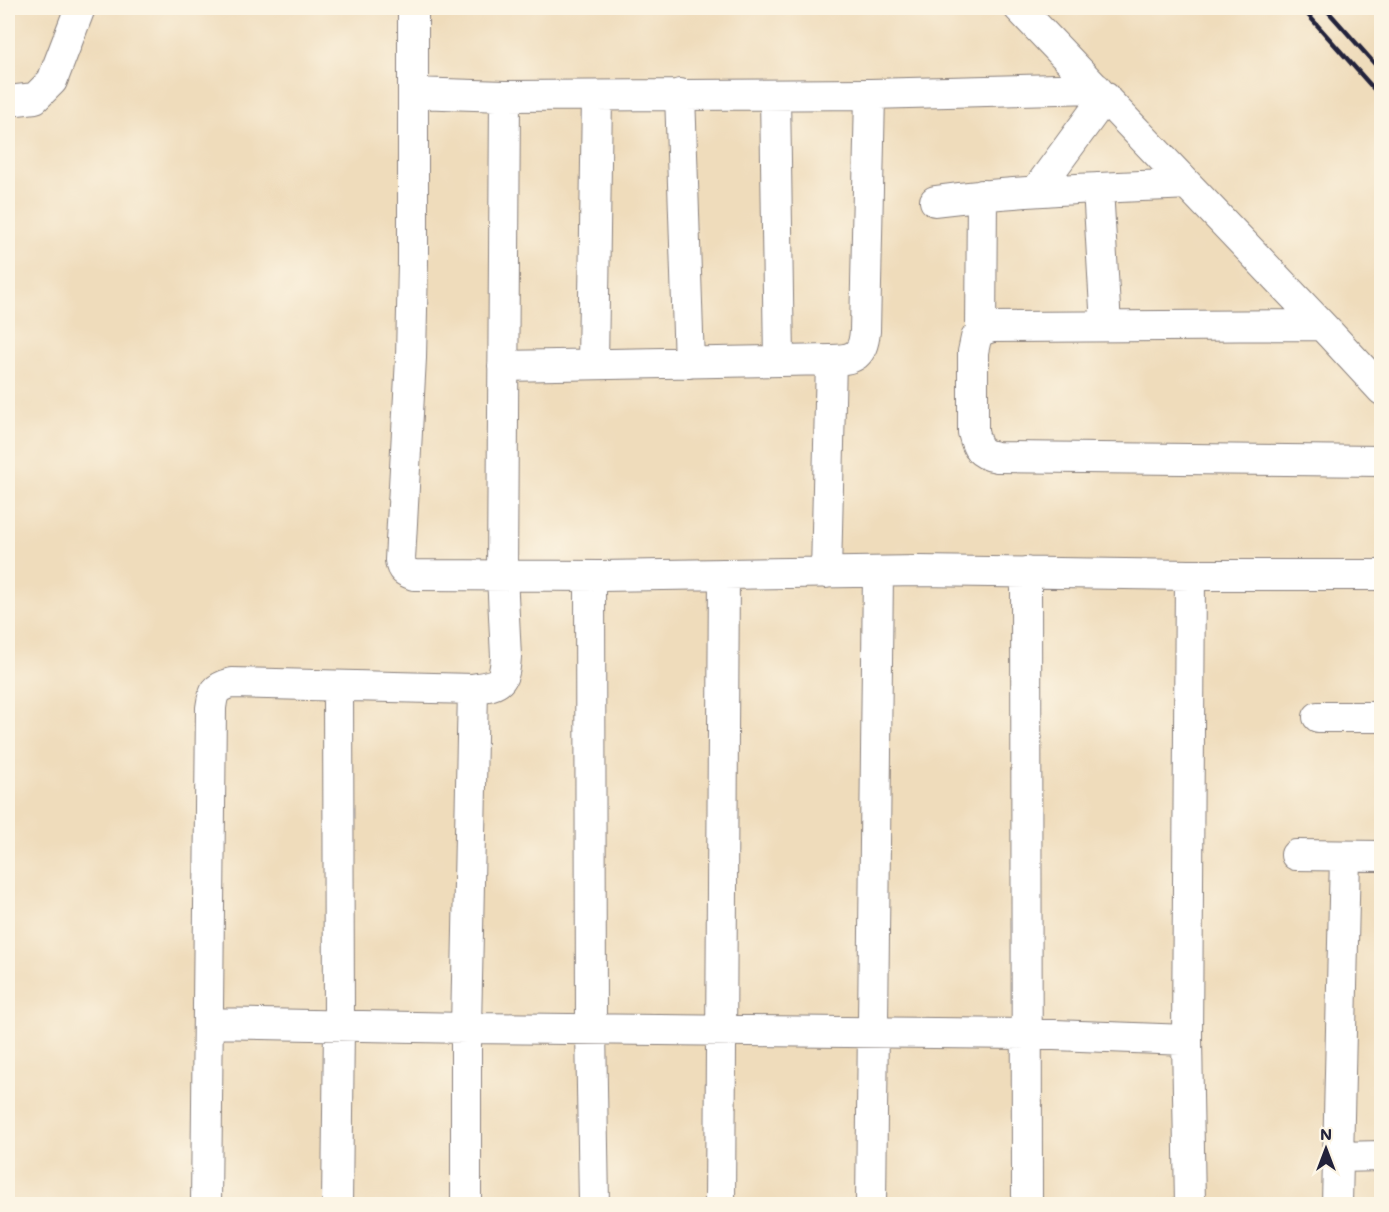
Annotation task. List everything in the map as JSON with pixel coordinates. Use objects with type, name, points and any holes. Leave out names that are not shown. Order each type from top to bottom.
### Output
[{"type":"street","points":[[8,101],[35,98],[52,81],[80,8]]},
{"type":"street","points":[[413,8],[411,358],[400,560],[400,566],[405,572],[414,575],[590,576],[878,572],[1382,575]]},
{"type":"street","points":[[1019,8],[1382,390]]},
{"type":"street","points":[[412,93],[505,96],[1101,93]]},
{"type":"street","points":[[1036,191],[1101,93]]},
{"type":"street","points":[[680,94],[689,363]]},
{"type":"street","points":[[503,366],[844,360],[860,352],[864,344],[870,94]]},
{"type":"street","points":[[775,95],[779,361]]},
{"type":"street","points":[[206,1204],[211,708],[217,688],[232,683],[473,689],[492,686],[503,678],[506,657],[502,575],[505,96]]},
{"type":"street","points":[[593,364],[597,96]]},
{"type":"street","points":[[935,201],[1036,191],[1187,184]]},
{"type":"street","points":[[1098,188],[1106,326]]},
{"type":"street","points":[[981,331],[982,195]]},
{"type":"street","points":[[1321,325],[992,327],[981,331],[976,338],[974,352],[973,432],[976,443],[980,451],[987,456],[997,457],[1382,461]]},
{"type":"street","points":[[826,573],[831,360]]},
{"type":"street","points":[[872,1204],[878,572]]},
{"type":"street","points":[[1026,572],[1027,1204]]},
{"type":"street","points":[[720,1204],[724,574]]},
{"type":"street","points":[[1190,575],[1187,1040],[1190,1204]]},
{"type":"street","points":[[590,576],[591,1029],[594,1204]]},
{"type":"street","points":[[337,1204],[338,687]]},
{"type":"street","points":[[466,1204],[466,1028],[473,689]]},
{"type":"street","points":[[1318,717],[1382,717]]},
{"type":"street","points":[[1296,855],[1382,856]]},
{"type":"street","points":[[1337,1204],[1345,856]]},
{"type":"street","points":[[208,1023],[1027,1034],[1187,1040]]},
{"type":"street","points":[[1338,1157],[1382,1156]]},
{"type":"railway","points":[[1302,8],[1382,98]]},
{"type":"railway","points":[[1325,8],[1382,72]]}]
